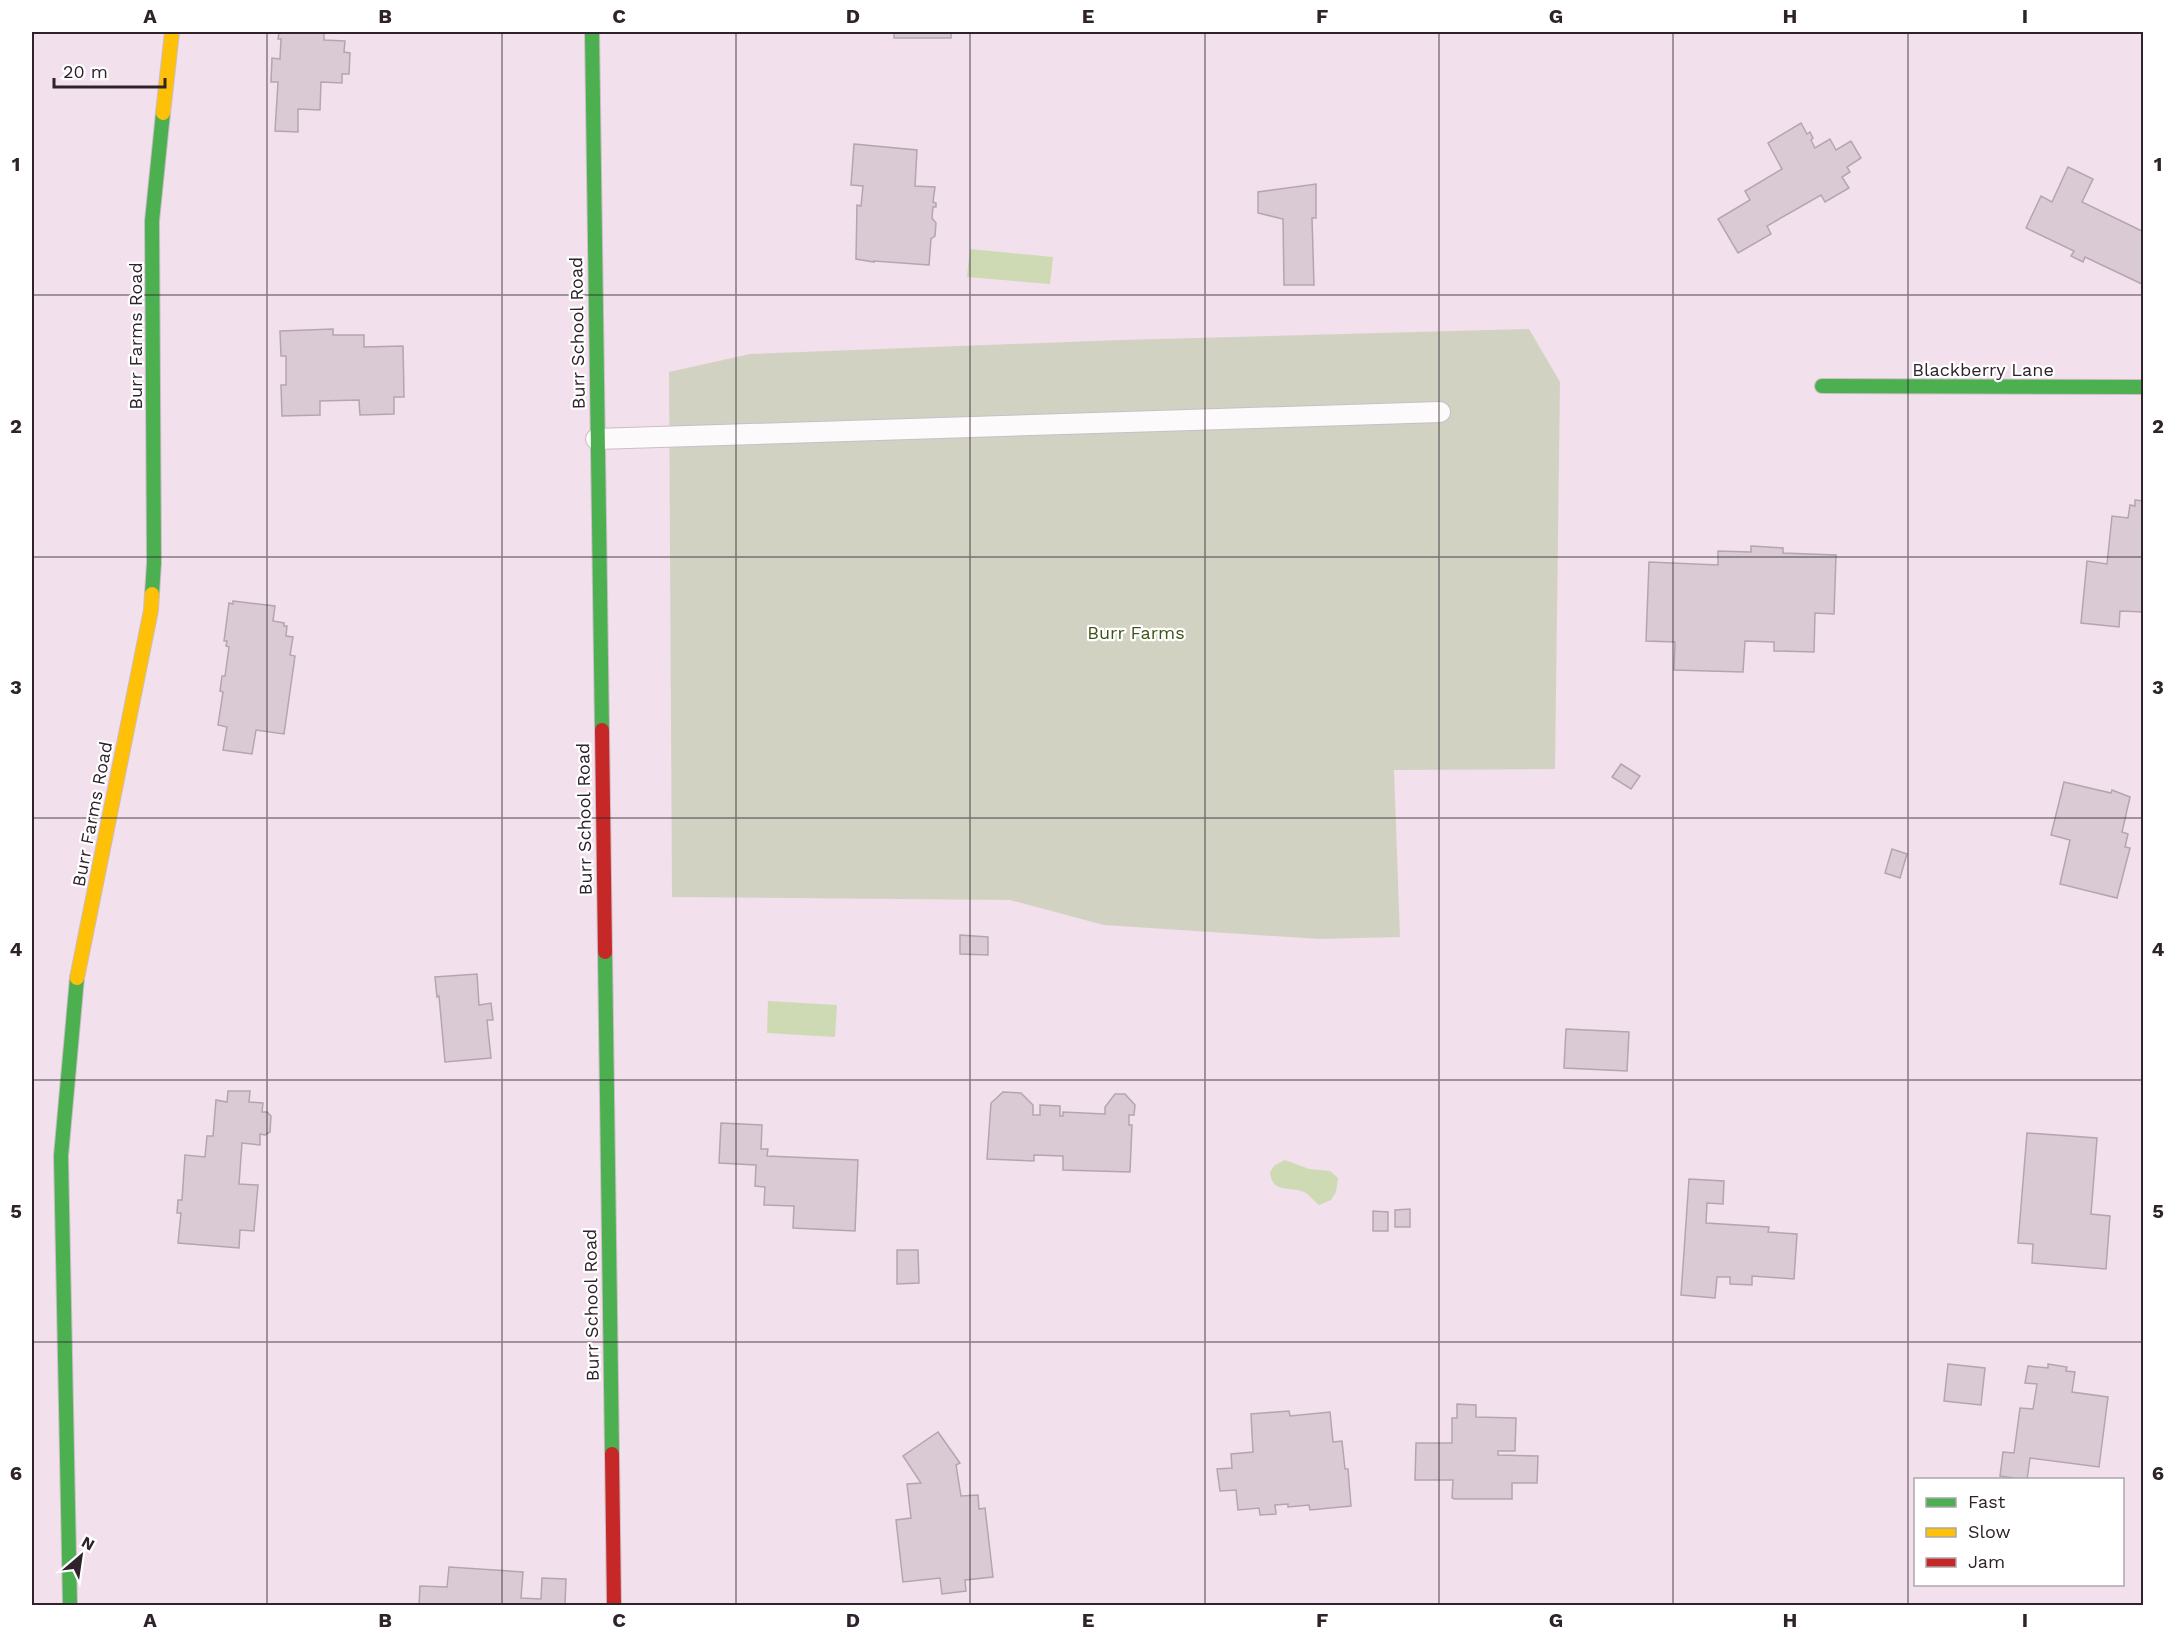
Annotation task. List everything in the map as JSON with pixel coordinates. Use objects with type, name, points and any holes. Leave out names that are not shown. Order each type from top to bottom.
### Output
[{"type":"street","name":"Burr Farms Road","points":[[70,1605],[61,1156],[78,970],[151,610],[154,563],[152,221],[172,32]]},
{"type":"street","name":"Burr School Road","points":[[592,32],[614,1605]]},
{"type":"street","name":"Blackberry Lane","points":[[1822,386],[2144,387]]},
{"type":"lane","points":[[596,439],[1440,412]]},
{"type":"green space","name":"Burr Farms","points":[[1529,329],[1560,382],[1555,769],[1394,770],[1400,937],[1320,939],[1104,925],[1010,900],[672,897],[669,372],[750,354],[1120,340]]},
{"type":"shaded area","points":[[970,249],[1053,257],[1050,284],[967,277]]},
{"type":"shaded area","points":[[768,1001],[837,1005],[835,1037],[767,1033]]},
{"type":"shaded area","points":[[1285,1160],[1309,1169],[1330,1171],[1338,1178],[1336,1192],[1331,1200],[1319,1205],[1304,1192],[1274,1184],[1270,1172],[1275,1165]]},
{"type":"building","points":[[279,32],[324,32],[324,40],[345,41],[344,52],[350,53],[349,74],[342,74],[342,83],[321,82],[320,110],[298,109],[298,132],[275,131],[278,82],[271,82],[272,58],[280,59]]},
{"type":"building","points":[[894,32],[951,32],[951,38],[894,38]]},
{"type":"building","points":[[1801,123],[1807,134],[1810,132],[1815,148],[1830,139],[1836,150],[1851,141],[1861,158],[1847,167],[1850,172],[1842,177],[1849,188],[1825,202],[1821,195],[1767,226],[1771,234],[1738,253],[1718,219],[1750,200],[1745,191],[1782,169],[1768,143]]},
{"type":"building","points":[[854,144],[917,150],[915,186],[935,187],[933,202],[936,203],[936,207],[933,207],[932,218],[936,223],[935,236],[931,239],[929,265],[856,259],[857,205],[861,206],[863,186],[851,185]]},
{"type":"building","points":[[2068,167],[2093,179],[2082,202],[2144,232],[2144,285],[2085,257],[2083,262],[2071,256],[2074,251],[2026,228],[2041,196],[2052,202]]},
{"type":"building","points":[[1316,184],[1316,218],[1312,218],[1314,285],[1284,285],[1283,219],[1258,213],[1258,192]]},
{"type":"building","points":[[333,329],[333,335],[364,335],[364,347],[403,346],[404,397],[394,397],[394,414],[360,415],[359,400],[320,401],[320,415],[282,416],[281,385],[286,385],[286,356],[281,356],[280,331]]},
{"type":"building","points":[[2135,500],[2144,501],[2144,612],[2120,611],[2119,627],[2081,623],[2087,561],[2107,564],[2112,516],[2128,518],[2130,505],[2135,506]]},
{"type":"building","points":[[1751,546],[1783,548],[1783,553],[1836,555],[1834,614],[1815,613],[1814,652],[1774,651],[1774,642],[1745,641],[1743,672],[1674,670],[1675,642],[1646,641],[1649,562],[1718,565],[1718,551],[1751,552]]},
{"type":"building","points":[[233,601],[275,606],[273,621],[284,623],[284,626],[287,626],[286,636],[293,637],[290,655],[295,656],[284,734],[256,730],[252,754],[223,750],[227,727],[218,725],[223,692],[220,691],[222,676],[225,676],[229,647],[226,646],[227,641],[224,641],[229,603],[233,604]]},
{"type":"building","points":[[1621,764],[1640,776],[1631,789],[1612,777]]},
{"type":"building","points":[[2064,782],[2111,793],[2112,790],[2130,797],[2122,832],[2128,834],[2125,847],[2130,848],[2117,898],[2060,884],[2070,840],[2051,835]]},
{"type":"building","points":[[1892,849],[1907,854],[1900,878],[1885,873]]},
{"type":"building","points":[[960,935],[988,937],[988,955],[960,954]]},
{"type":"building","points":[[477,974],[479,1005],[491,1003],[493,1020],[487,1020],[491,1058],[445,1062],[435,977]]},
{"type":"building","points":[[1566,1029],[1629,1032],[1627,1071],[1564,1068]]},
{"type":"building","points":[[228,1091],[250,1091],[249,1102],[263,1103],[262,1112],[267,1112],[271,1116],[270,1132],[265,1135],[260,1134],[260,1145],[242,1143],[239,1184],[258,1185],[254,1231],[240,1230],[239,1248],[178,1243],[181,1213],[177,1213],[178,1200],[182,1200],[185,1155],[205,1157],[207,1136],[213,1136],[216,1100],[227,1102]]},
{"type":"building","points":[[1003,1092],[1021,1093],[1033,1105],[1033,1115],[1040,1115],[1040,1105],[1060,1106],[1060,1116],[1063,1116],[1063,1112],[1105,1114],[1105,1107],[1115,1094],[1125,1094],[1135,1105],[1134,1115],[1129,1115],[1129,1125],[1132,1125],[1130,1172],[1063,1170],[1063,1156],[1034,1155],[1034,1161],[987,1159],[991,1103]]},
{"type":"building","points":[[721,1123],[762,1125],[761,1149],[768,1149],[767,1156],[858,1160],[855,1231],[793,1228],[794,1206],[764,1205],[765,1187],[755,1186],[756,1165],[719,1163]]},
{"type":"building","points":[[2027,1133],[2097,1138],[2091,1214],[2110,1216],[2106,1269],[2032,1263],[2033,1244],[2018,1243]]},
{"type":"building","points":[[1689,1179],[1724,1181],[1723,1204],[1707,1203],[1706,1223],[1769,1227],[1768,1232],[1797,1234],[1794,1279],[1752,1276],[1752,1285],[1730,1284],[1730,1277],[1717,1277],[1715,1298],[1681,1295]]},
{"type":"building","points":[[1410,1209],[1410,1227],[1395,1227],[1395,1210]]},
{"type":"building","points":[[1373,1211],[1388,1212],[1388,1231],[1373,1231]]},
{"type":"building","points":[[897,1250],[918,1250],[919,1283],[897,1284]]},
{"type":"building","points":[[1948,1364],[1985,1368],[1981,1405],[1944,1401]]},
{"type":"building","points":[[2048,1364],[2067,1367],[2066,1371],[2075,1372],[2072,1392],[2108,1397],[2099,1467],[2030,1458],[2027,1478],[2000,1476],[2003,1452],[2014,1453],[2020,1408],[2033,1409],[2037,1384],[2025,1383],[2028,1366],[2048,1368]]},
{"type":"building","points":[[1457,1404],[1476,1405],[1476,1417],[1516,1418],[1515,1451],[1498,1451],[1498,1455],[1538,1456],[1537,1483],[1512,1483],[1512,1499],[1455,1499],[1452,1498],[1453,1480],[1415,1480],[1416,1443],[1452,1443],[1452,1418],[1457,1418]]},
{"type":"building","points":[[1289,1411],[1290,1416],[1330,1412],[1333,1442],[1342,1441],[1345,1469],[1348,1469],[1351,1506],[1310,1510],[1309,1505],[1288,1507],[1288,1504],[1275,1505],[1276,1514],[1260,1515],[1259,1508],[1238,1510],[1236,1490],[1220,1491],[1217,1469],[1232,1468],[1231,1454],[1253,1452],[1251,1414]]},
{"type":"building","points":[[938,1432],[960,1463],[956,1465],[961,1496],[978,1495],[979,1509],[985,1508],[993,1577],[965,1580],[966,1591],[942,1594],[940,1578],[903,1582],[896,1520],[911,1518],[907,1484],[921,1483],[903,1456]]},
{"type":"building","points":[[449,1567],[523,1572],[521,1598],[541,1599],[542,1578],[566,1579],[565,1606],[419,1606],[420,1586],[447,1587]]},
{"type":"traffic: fast","points":[[592,32],[602,730]]},
{"type":"traffic: fast","points":[[152,594],[154,563],[152,221],[163,113]]},
{"type":"traffic: fast","points":[[1822,386],[2144,387]]},
{"type":"traffic: fast","points":[[605,952],[612,1454]]},
{"type":"traffic: fast","points":[[70,1606],[61,1156],[77,978]]},
{"type":"traffic: slow","points":[[163,113],[172,32]]},
{"type":"traffic: slow","points":[[77,978],[151,610],[152,594]]},
{"type":"traffic: jam","points":[[602,730],[605,952]]},
{"type":"traffic: jam","points":[[612,1454],[614,1606]]}]
